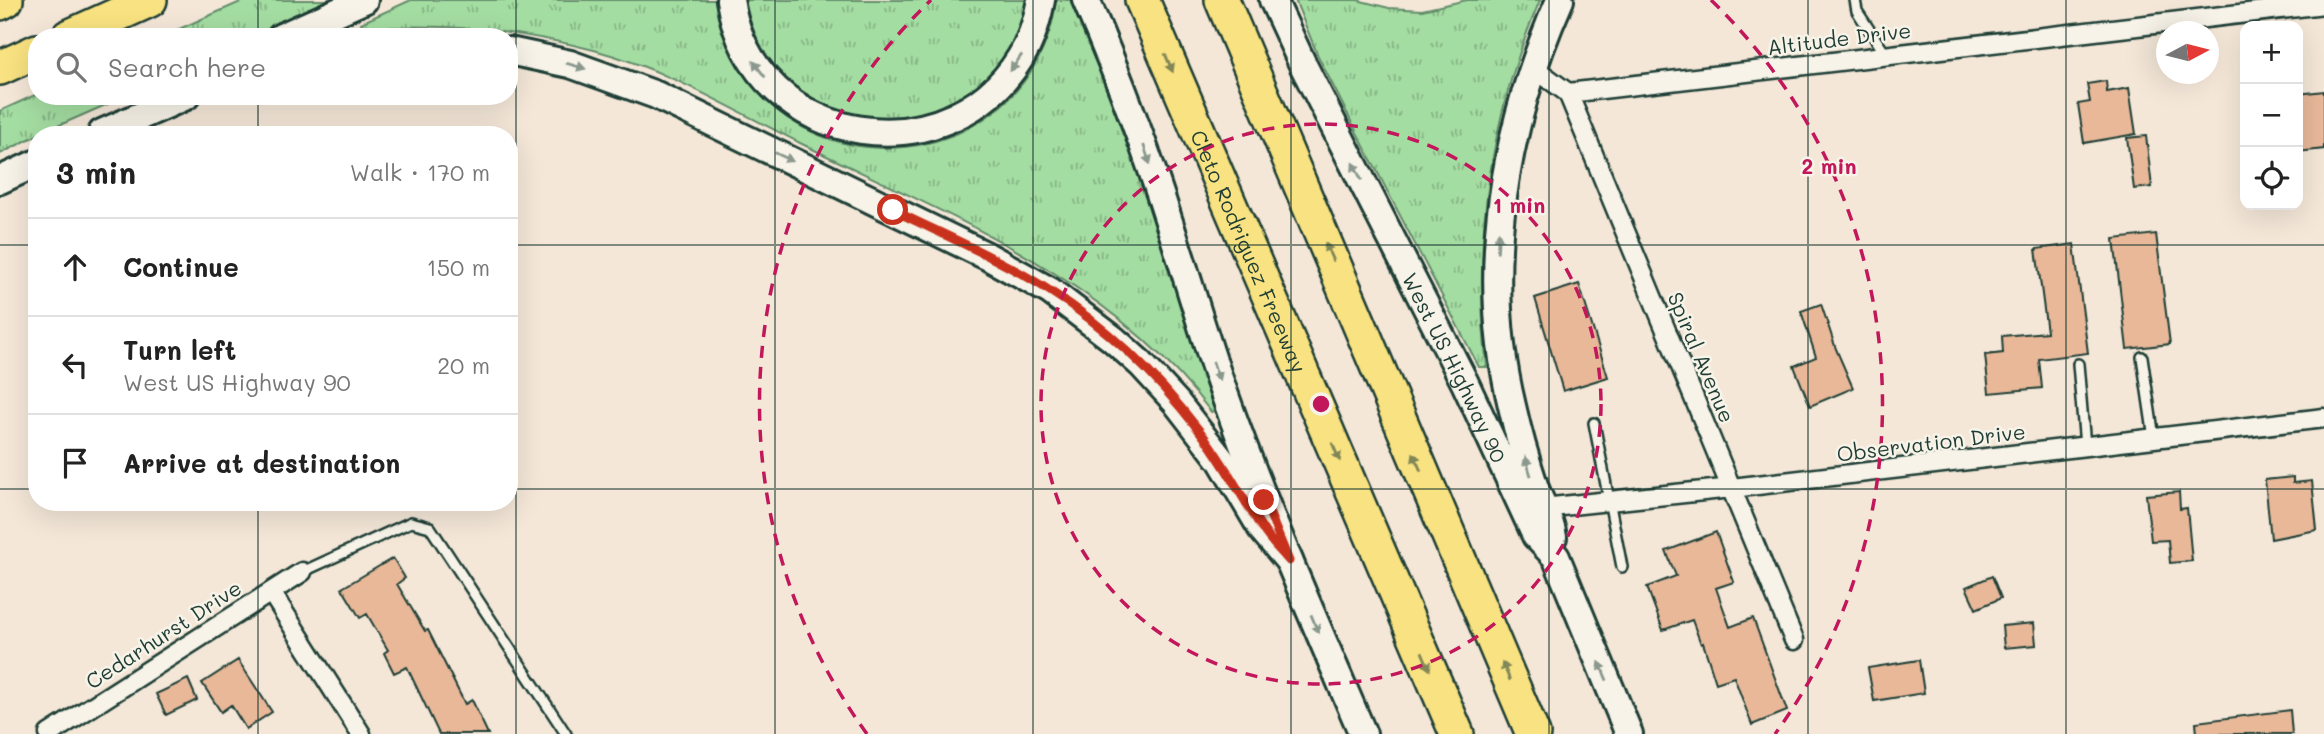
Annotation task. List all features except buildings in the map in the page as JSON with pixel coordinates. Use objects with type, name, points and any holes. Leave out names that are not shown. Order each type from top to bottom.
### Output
[{"type":"highway","points":[[0,3],[6,0]]},
{"type":"highway","points":[[88,28],[150,0]]},
{"type":"highway","name":"Cleto Rodriguez Freeway","points":[[1142,0],[1457,734]]},
{"type":"highway","points":[[1222,0],[1533,734]]},
{"type":"highway","points":[[0,68],[28,55]]},
{"type":"main road","points":[[301,28],[364,0]]},
{"type":"main road","points":[[730,0],[748,55],[778,91],[801,109],[822,119],[856,130],[880,132],[905,131],[937,124],[960,114],[980,100],[1007,75],[1020,57],[1035,26],[1041,0]]},
{"type":"main road","points":[[1086,0],[1133,116],[1171,226],[1221,387],[1289,561],[1363,734]]},
{"type":"main road","name":"West US Highway 90","points":[[1273,0],[1315,89],[1465,383],[1535,536],[1556,557],[1629,734]]},
{"type":"main road","points":[[1556,557],[1552,530],[1529,468],[1512,407],[1503,365],[1496,304],[1498,240],[1513,141],[1534,68],[1560,0]]},
{"type":"main road","points":[[518,53],[570,64],[656,95],[987,256],[1050,291],[1113,339],[1147,370],[1176,402],[1221,460],[1262,529],[1289,561]]},
{"type":"main road","points":[[113,126],[148,105]]},
{"type":"main road","points":[[118,126],[166,105]]},
{"type":"main road","points":[[0,180],[28,167]]},
{"type":"street","name":"Altitude Drive","points":[[1568,93],[2324,4]]},
{"type":"street","points":[[1534,68],[1568,93]]},
{"type":"street","name":"Spiral Avenue","points":[[1568,93],[1794,640]]},
{"type":"street","name":"Observation Drive","points":[[1543,508],[2324,418]]},
{"type":"street","name":"Cedarhurst Drive","points":[[49,734],[302,572]]},
{"type":"street","points":[[271,592],[361,734]]},
{"type":"lane","points":[[1855,0],[1857,12],[1886,55]]},
{"type":"lane","points":[[2143,357],[2154,438]]},
{"type":"lane","points":[[2078,364],[2085,446]]},
{"type":"lane","points":[[1594,423],[1622,567]]},
{"type":"lane","points":[[302,572],[411,522],[430,527],[566,734]]},
{"type":"green space","points":[[245,0],[344,0],[283,28],[181,28]]},
{"type":"green space","points":[[411,0],[717,0],[723,29],[734,56],[744,74],[771,105],[803,127],[838,142],[876,148],[914,146],[952,136],[986,117],[1016,91],[1031,71],[1048,37],[1056,0],[1071,0],[1137,167],[1216,411],[1211,412],[1170,365],[1124,323],[1075,287],[1022,254],[968,224],[673,79],[594,50],[518,34],[518,28],[364,28],[361,23]]},
{"type":"green space","points":[[744,0],[1029,0],[1012,49],[986,82],[938,112],[882,122],[830,110],[787,82],[761,48],[749,21]]},
{"type":"green space","points":[[1295,0],[1357,0],[1389,8],[1422,10],[1467,0],[1540,0],[1509,89],[1489,180],[1482,273],[1487,367],[1479,367],[1318,56]]},
{"type":"green space","points":[[28,98],[28,105],[105,105],[58,126],[28,126],[28,140],[0,154],[0,111]]},
{"type":"route","points":[[893,210],[987,256],[1050,291],[1113,339],[1141,364],[1199,429],[1262,529],[1289,561],[1264,500]]}]
